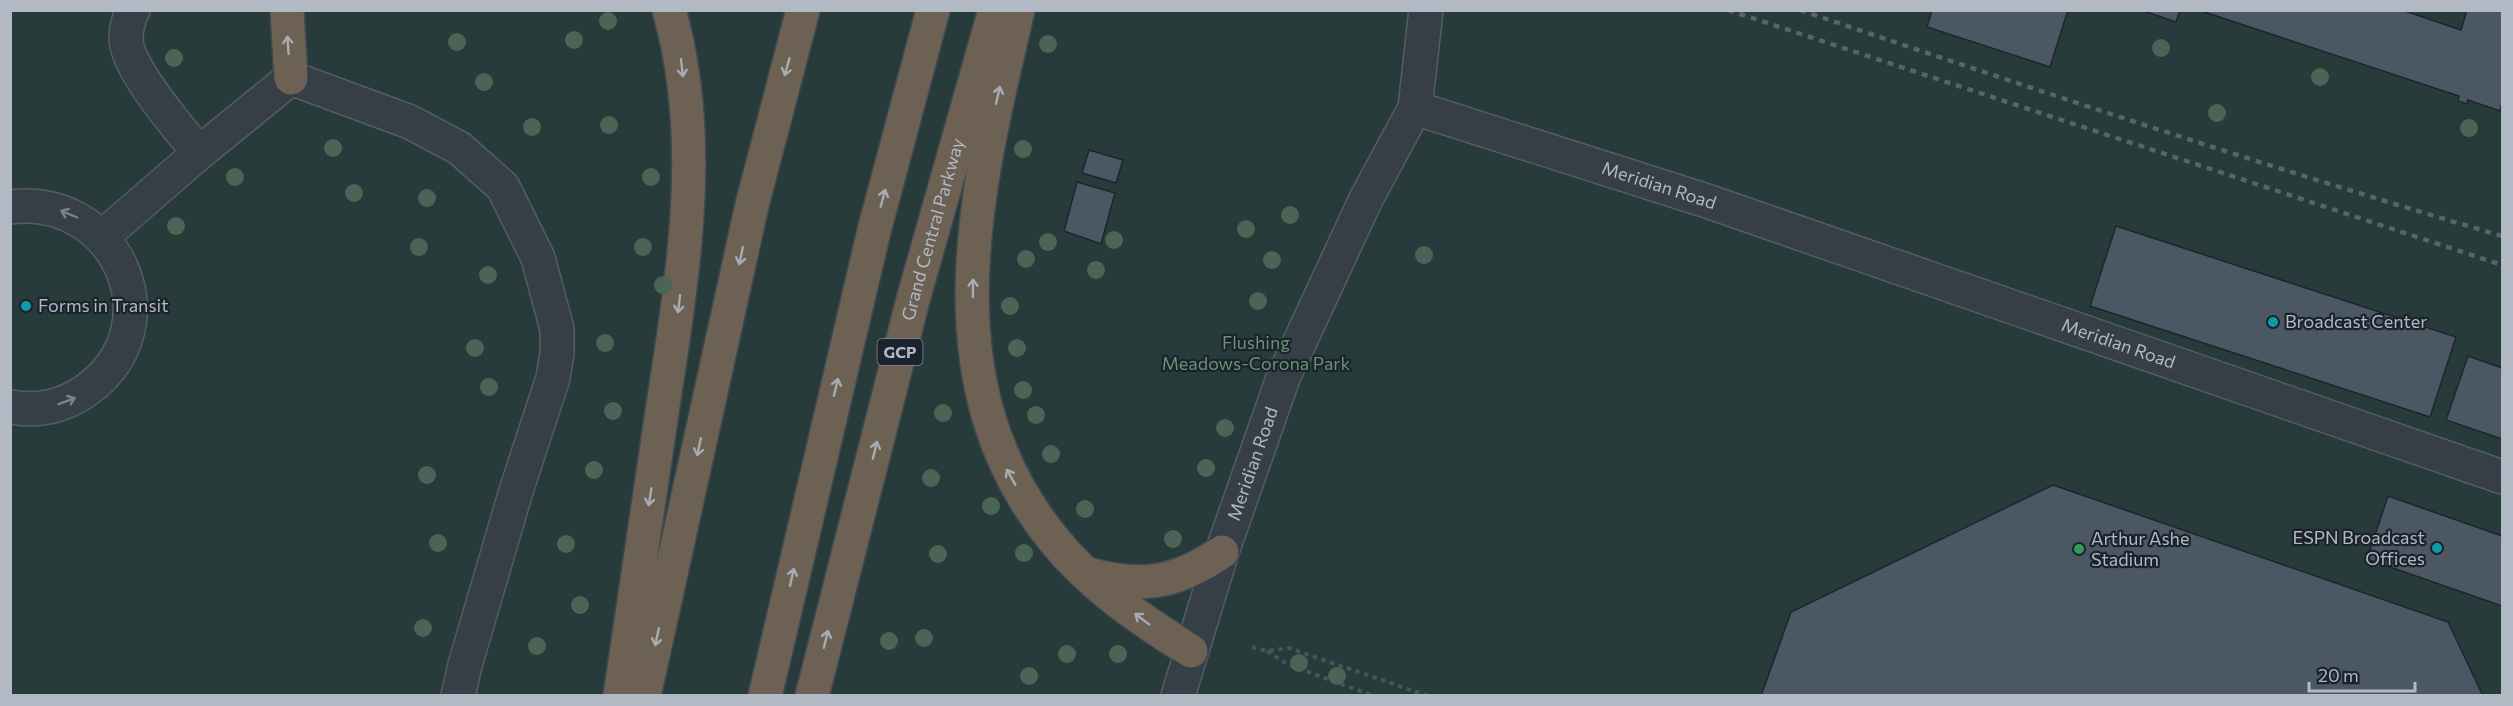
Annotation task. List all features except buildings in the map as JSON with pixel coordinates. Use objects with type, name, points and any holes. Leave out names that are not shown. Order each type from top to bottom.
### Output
[{"type":"highway","points":[[287,10],[291,78]]},
{"type":"highway","points":[[620,696],[678,307],[687,231],[686,103],[681,61],[669,10]]},
{"type":"highway","points":[[644,696],[752,205],[803,10]]},
{"type":"highway","points":[[765,696],[874,231],[933,10]]},
{"type":"highway","name":"Grand Central Parkway","points":[[812,696],[914,296],[995,10]]},
{"type":"highway","points":[[1018,10],[980,185],[973,268],[972,310],[975,352],[981,392],[990,428],[1006,467],[1026,504],[1055,542],[1085,573],[1150,626],[1191,651]]},
{"type":"highway","points":[[1085,573],[1110,580],[1135,583],[1159,582],[1183,575],[1222,552]]},
{"type":"street","points":[[133,10],[126,39],[132,61],[168,114],[199,153]]},
{"type":"street","points":[[1415,108],[1426,10]]},
{"type":"street","points":[[102,237],[199,153],[291,78],[410,122],[459,148],[503,187],[538,258],[557,329],[557,352],[553,378],[516,491],[458,696]]},
{"type":"street","name":"Meridian Road","points":[[1178,696],[1222,552],[1283,378],[1366,199],[1415,108],[1707,201],[2502,477]]},
{"type":"street","points":[[10,207],[27,205],[54,208],[80,219],[102,237],[118,258],[127,283],[130,310],[126,336],[115,361],[98,382],[76,398],[52,407],[25,410],[10,407]]},
{"type":"path","points":[[1252,646],[1267,651],[1289,665],[1374,696]]},
{"type":"path","points":[[1267,651],[1289,648],[1428,696]]},
{"type":"green space","name":"Flushing Meadows-Corona Park","points":[[10,11],[2502,11],[2502,695],[11,695]]},
{"type":"railway","points":[[1728,10],[2502,265]]},
{"type":"railway","points":[[1800,10],[2238,155],[2502,236]]},
{"type":"place","name":"Forms in Transit","points":[[26,306]]},
{"type":"place","name":"Broadcast Center","points":[[2273,322]]},
{"type":"place","name":"ESPN Broadcast Offices","points":[[2437,548]]},
{"type":"place","name":"Arthur Ashe Stadium","points":[[2079,549]]}]
